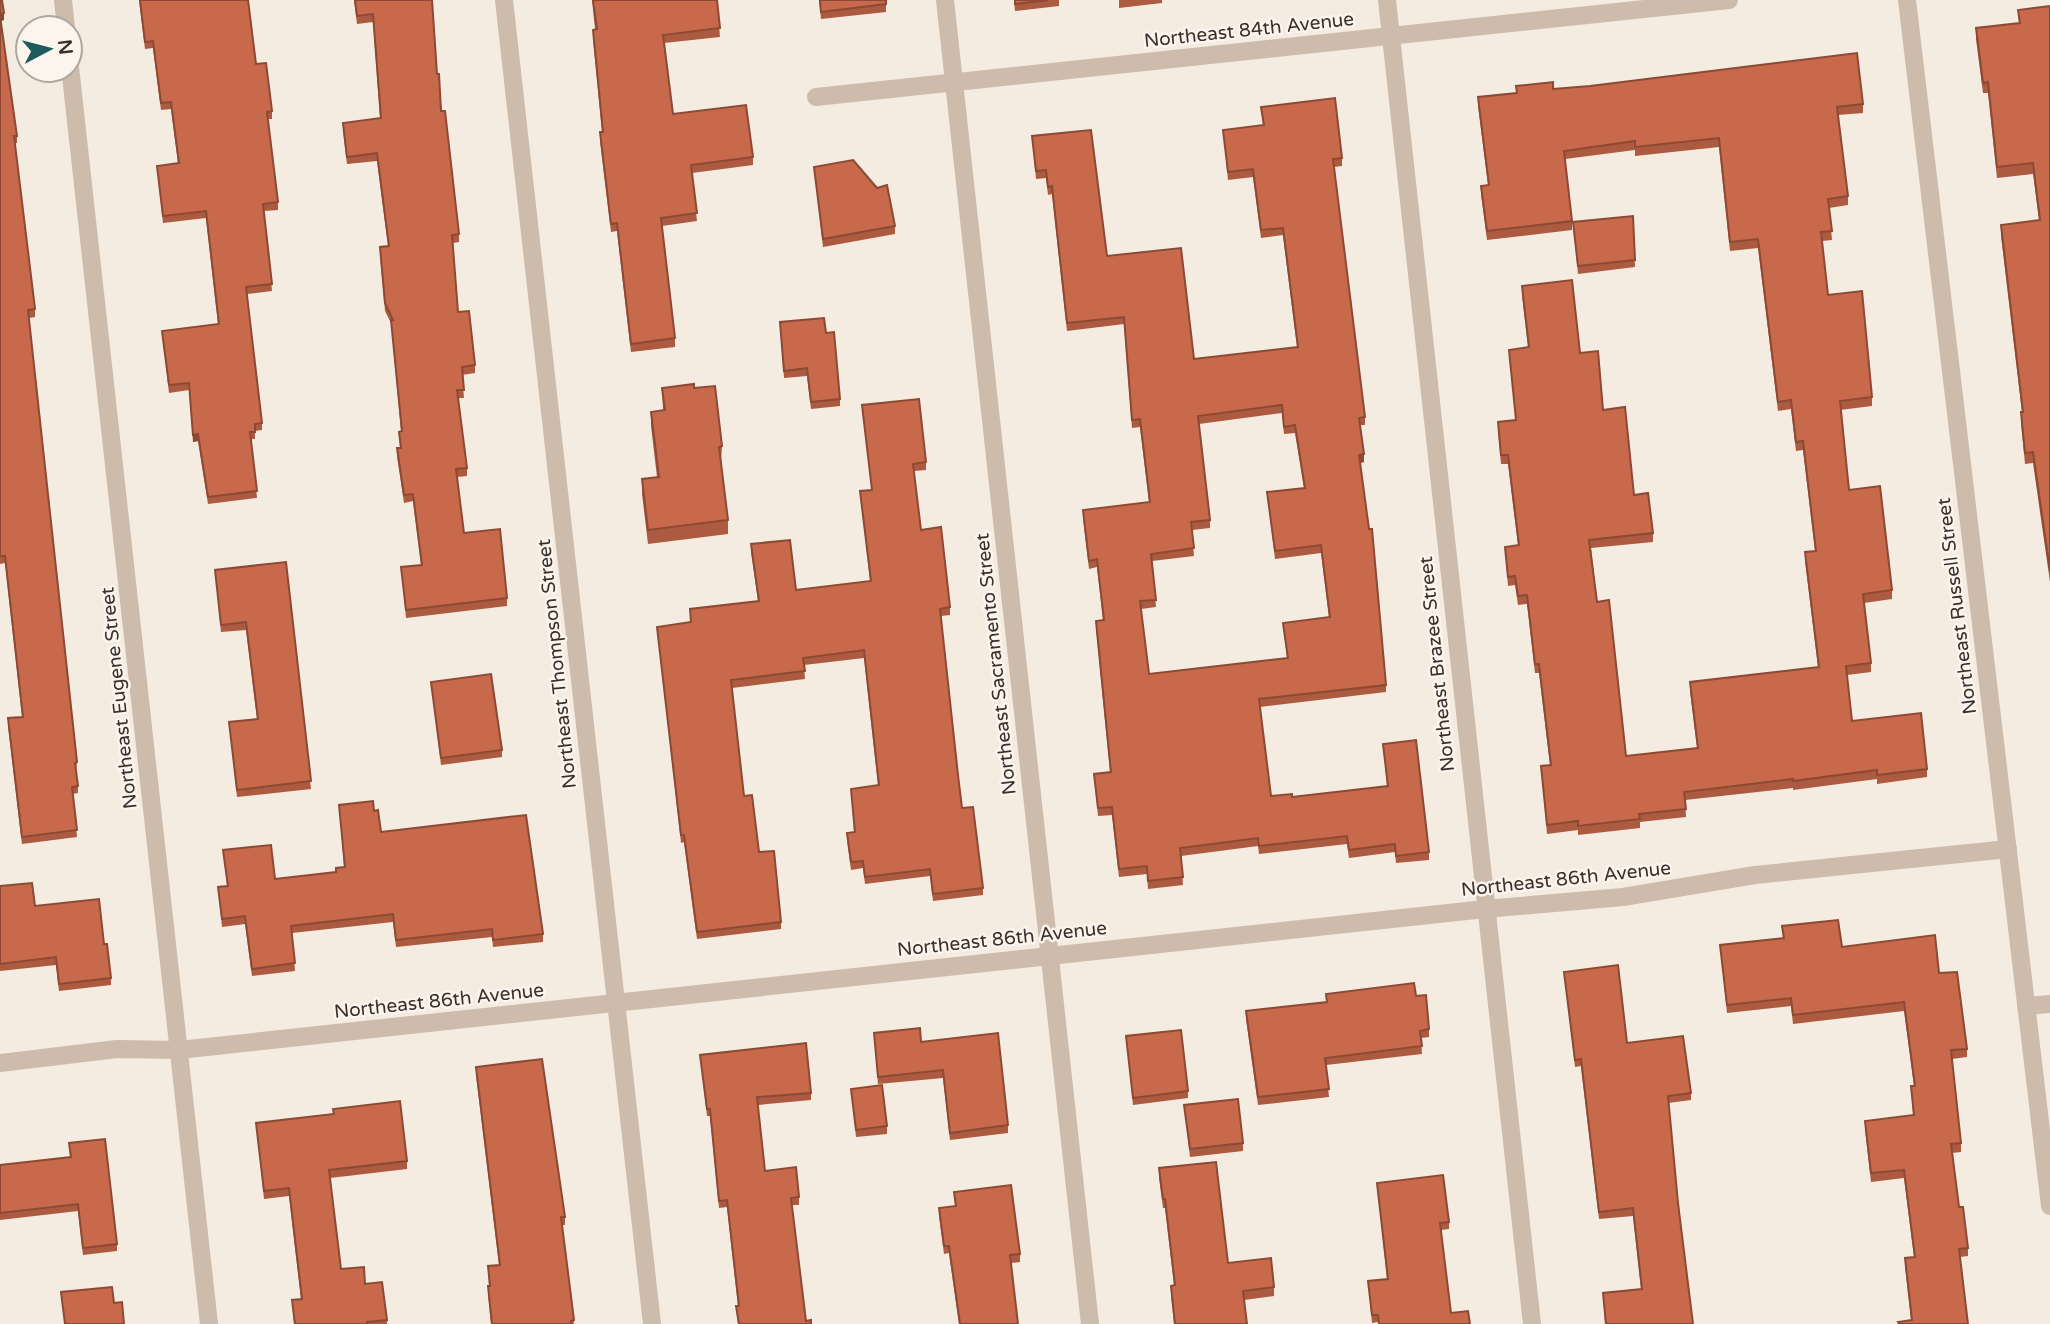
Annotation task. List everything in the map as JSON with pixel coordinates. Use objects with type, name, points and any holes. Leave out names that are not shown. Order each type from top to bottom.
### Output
[{"type":"street","name":"Northeast Thompson Street","points":[[504,0],[652,1324]]},
{"type":"street","name":"Northeast Sacramento Street","points":[[945,0],[1090,1324]]},
{"type":"street","name":"Northeast Brazee Street","points":[[1387,0],[1532,1324]]},
{"type":"street","name":"Northeast 84th Avenue","points":[[816,97],[1729,0]]},
{"type":"street","name":"Northeast Russell Street","points":[[1907,0],[2050,1206]]},
{"type":"street","name":"Northeast Eugene Street","points":[[72,84],[209,1324]]},
{"type":"street","name":"Northeast 86th Avenue","points":[[0,1063],[117,1049],[179,1050],[1049,955],[1623,897],[1755,876],[2008,849]]},
{"type":"street","points":[[2026,1006],[2050,1004]]},
{"type":"building","points":[[0,0],[4,13],[0,14]]},
{"type":"building","points":[[140,0],[248,0],[256,64],[266,63],[272,111],[267,112],[278,202],[263,204],[272,284],[246,287],[262,423],[255,424],[255,432],[250,432],[257,491],[208,497],[198,434],[193,435],[189,383],[169,385],[162,331],[219,324],[206,211],[163,216],[157,166],[179,163],[171,102],[161,103],[153,41],[145,42]]},
{"type":"building","points":[[355,0],[432,0],[441,111],[445,111],[459,234],[452,235],[458,312],[469,311],[475,365],[462,367],[464,390],[457,390],[467,468],[456,469],[464,533],[500,529],[507,598],[406,610],[401,567],[422,565],[413,494],[404,495],[397,448],[401,448],[399,432],[402,431],[393,320],[385,303],[380,247],[389,246],[377,153],[347,157],[343,123],[381,118],[373,14],[357,16]]},
{"type":"building","points":[[593,0],[717,0],[720,28],[663,35],[673,114],[746,105],[753,157],[691,165],[697,213],[661,218],[675,338],[631,344],[617,223],[611,224],[600,132],[603,132],[593,30],[597,29]]},
{"type":"building","points":[[820,0],[886,0],[886,4],[821,12]]},
{"type":"building","points":[[1015,0],[1048,0],[1015,4]]},
{"type":"building","points":[[2050,6],[2050,571],[2033,452],[2025,453],[2023,412],[2001,225],[2040,220],[2033,163],[1997,167],[1988,82],[1983,83],[1976,28],[2020,23],[2018,10]]},
{"type":"building","points":[[0,16],[17,136],[14,136],[35,309],[28,310],[78,786],[72,787],[77,830],[22,837],[8,718],[23,717],[5,556],[0,556]]},
{"type":"building","points":[[1857,53],[1863,104],[1837,107],[1848,196],[1828,199],[1832,231],[1821,232],[1828,295],[1862,291],[1872,397],[1840,401],[1849,490],[1880,486],[1892,590],[1863,594],[1871,663],[1846,666],[1852,721],[1921,713],[1927,769],[1877,775],[1877,770],[1684,792],[1686,809],[1639,814],[1640,819],[1578,826],[1578,821],[1547,825],[1541,766],[1551,765],[1539,664],[1535,664],[1527,595],[1518,596],[1515,576],[1508,577],[1505,547],[1519,545],[1508,455],[1501,455],[1498,422],[1516,420],[1509,350],[1529,347],[1522,286],[1572,280],[1580,353],[1598,351],[1603,410],[1625,407],[1634,495],[1648,493],[1653,533],[1589,540],[1597,602],[1609,600],[1626,756],[1698,748],[1690,682],[1819,667],[1805,552],[1816,551],[1803,441],[1796,442],[1791,400],[1778,402],[1758,239],[1730,242],[1719,138],[1635,147],[1635,141],[1564,151],[1572,221],[1487,231],[1481,186],[1489,185],[1478,97],[1517,93],[1516,86],[1553,82],[1553,89],[1590,86]]},
{"type":"building","points":[[1335,98],[1342,158],[1333,159],[1365,417],[1359,418],[1364,454],[1359,455],[1369,529],[1372,529],[1386,685],[1259,699],[1271,796],[1292,794],[1292,797],[1388,786],[1383,744],[1416,740],[1429,852],[1396,856],[1395,844],[1349,850],[1347,836],[1259,846],[1258,838],[1180,848],[1183,877],[1148,881],[1147,866],[1119,869],[1112,807],[1098,808],[1094,774],[1111,772],[1096,621],[1104,620],[1097,559],[1089,561],[1083,510],[1150,502],[1140,419],[1132,420],[1124,317],[1067,323],[1052,186],[1048,187],[1046,170],[1036,171],[1032,136],[1091,130],[1107,256],[1181,248],[1194,359],[1298,347],[1283,228],[1261,230],[1253,169],[1228,172],[1223,130],[1264,125],[1261,107]],"holes":[[[1282,405],[1284,427],[1295,425],[1305,488],[1267,492],[1275,551],[1321,545],[1330,617],[1283,623],[1288,658],[1149,674],[1140,601],[1156,600],[1151,554],[1194,548],[1191,522],[1210,520],[1198,416]]]},
{"type":"building","points":[[853,160],[877,188],[887,185],[895,226],[823,239],[814,167]]},
{"type":"building","points":[[1633,216],[1635,260],[1578,266],[1573,222]]},
{"type":"building","points":[[824,318],[826,333],[834,332],[840,399],[811,402],[807,368],[784,371],[780,322]]},
{"type":"building","points":[[694,384],[694,388],[715,386],[728,520],[648,530],[642,479],[659,477],[651,412],[665,410],[662,388]]},
{"type":"building","points":[[919,399],[926,462],[913,464],[921,530],[941,527],[950,607],[940,609],[958,775],[962,808],[973,807],[983,888],[933,894],[930,869],[865,877],[863,861],[851,862],[847,833],[855,832],[851,789],[879,785],[864,650],[803,658],[805,671],[731,680],[744,796],[752,795],[759,852],[774,851],[781,922],[697,932],[684,835],[681,835],[657,627],[691,622],[690,609],[759,601],[751,544],[790,540],[796,590],[871,581],[860,491],[872,490],[862,405]]},
{"type":"building","points":[[286,562],[311,781],[237,790],[229,722],[258,719],[246,622],[221,625],[215,570]]},
{"type":"building","points":[[491,674],[502,750],[441,758],[431,682]]},
{"type":"building","points":[[373,801],[374,811],[378,810],[381,832],[526,815],[543,934],[493,940],[492,929],[396,940],[393,914],[291,926],[295,963],[252,969],[245,916],[222,919],[218,887],[228,886],[223,850],[271,845],[275,879],[336,872],[336,868],[345,867],[339,805]]},
{"type":"building","points":[[32,883],[35,906],[99,899],[111,978],[59,984],[56,957],[0,964],[0,886]]},
{"type":"building","points":[[1838,920],[1842,947],[1935,935],[1939,973],[1957,972],[1967,1049],[1951,1050],[1961,1143],[1951,1144],[1959,1207],[1963,1207],[1968,1248],[1959,1249],[1968,1324],[1898,1322],[1912,1320],[1905,1258],[1915,1257],[1904,1170],[1871,1173],[1865,1121],[1914,1115],[1911,1086],[1915,1086],[1904,1002],[1793,1015],[1791,998],[1727,1005],[1720,945],[1784,938],[1782,926]]},
{"type":"building","points":[[1618,965],[1627,1043],[1683,1036],[1691,1093],[1668,1096],[1693,1324],[1606,1324],[1603,1293],[1642,1289],[1633,1208],[1599,1212],[1581,1059],[1575,1060],[1564,972]]},
{"type":"building","points":[[1414,983],[1416,996],[1426,995],[1429,1029],[1420,1031],[1422,1046],[1325,1058],[1329,1089],[1258,1097],[1246,1011],[1327,1002],[1326,994]]},
{"type":"building","points":[[920,1028],[921,1042],[998,1033],[1008,1125],[950,1133],[943,1070],[878,1077],[874,1033]]},
{"type":"building","points":[[1181,1030],[1188,1091],[1133,1098],[1126,1036]]},
{"type":"building","points":[[806,1043],[811,1093],[757,1097],[765,1171],[796,1167],[799,1197],[791,1198],[806,1321],[811,1320],[811,1324],[739,1324],[727,1200],[719,1201],[710,1109],[707,1109],[700,1055]]},
{"type":"building","points":[[542,1059],[565,1217],[561,1217],[574,1320],[571,1324],[492,1324],[488,1266],[500,1265],[476,1067]]},
{"type":"building","points":[[882,1085],[887,1126],[856,1130],[851,1089]]},
{"type":"building","points":[[1238,1099],[1243,1143],[1190,1149],[1184,1105]]},
{"type":"building","points":[[400,1101],[407,1161],[329,1170],[341,1269],[364,1267],[365,1284],[382,1282],[387,1320],[367,1324],[295,1324],[292,1300],[302,1299],[289,1188],[264,1191],[256,1123],[334,1114],[333,1109]]},
{"type":"building","points":[[105,1139],[117,1244],[83,1248],[78,1204],[0,1213],[0,1165],[71,1157],[69,1143]]},
{"type":"building","points":[[1216,1162],[1228,1263],[1271,1258],[1274,1287],[1243,1291],[1247,1324],[1175,1324],[1171,1286],[1175,1285],[1159,1168]]},
{"type":"building","points":[[1443,1175],[1449,1222],[1440,1223],[1451,1313],[1468,1311],[1470,1324],[1379,1324],[1378,1315],[1372,1315],[1368,1281],[1388,1279],[1377,1183]]},
{"type":"building","points":[[1011,1185],[1020,1254],[1010,1255],[1018,1324],[960,1324],[949,1246],[944,1246],[939,1208],[956,1206],[954,1192]]},
{"type":"building","points":[[112,1287],[114,1303],[122,1302],[124,1324],[65,1324],[61,1292]]}]
